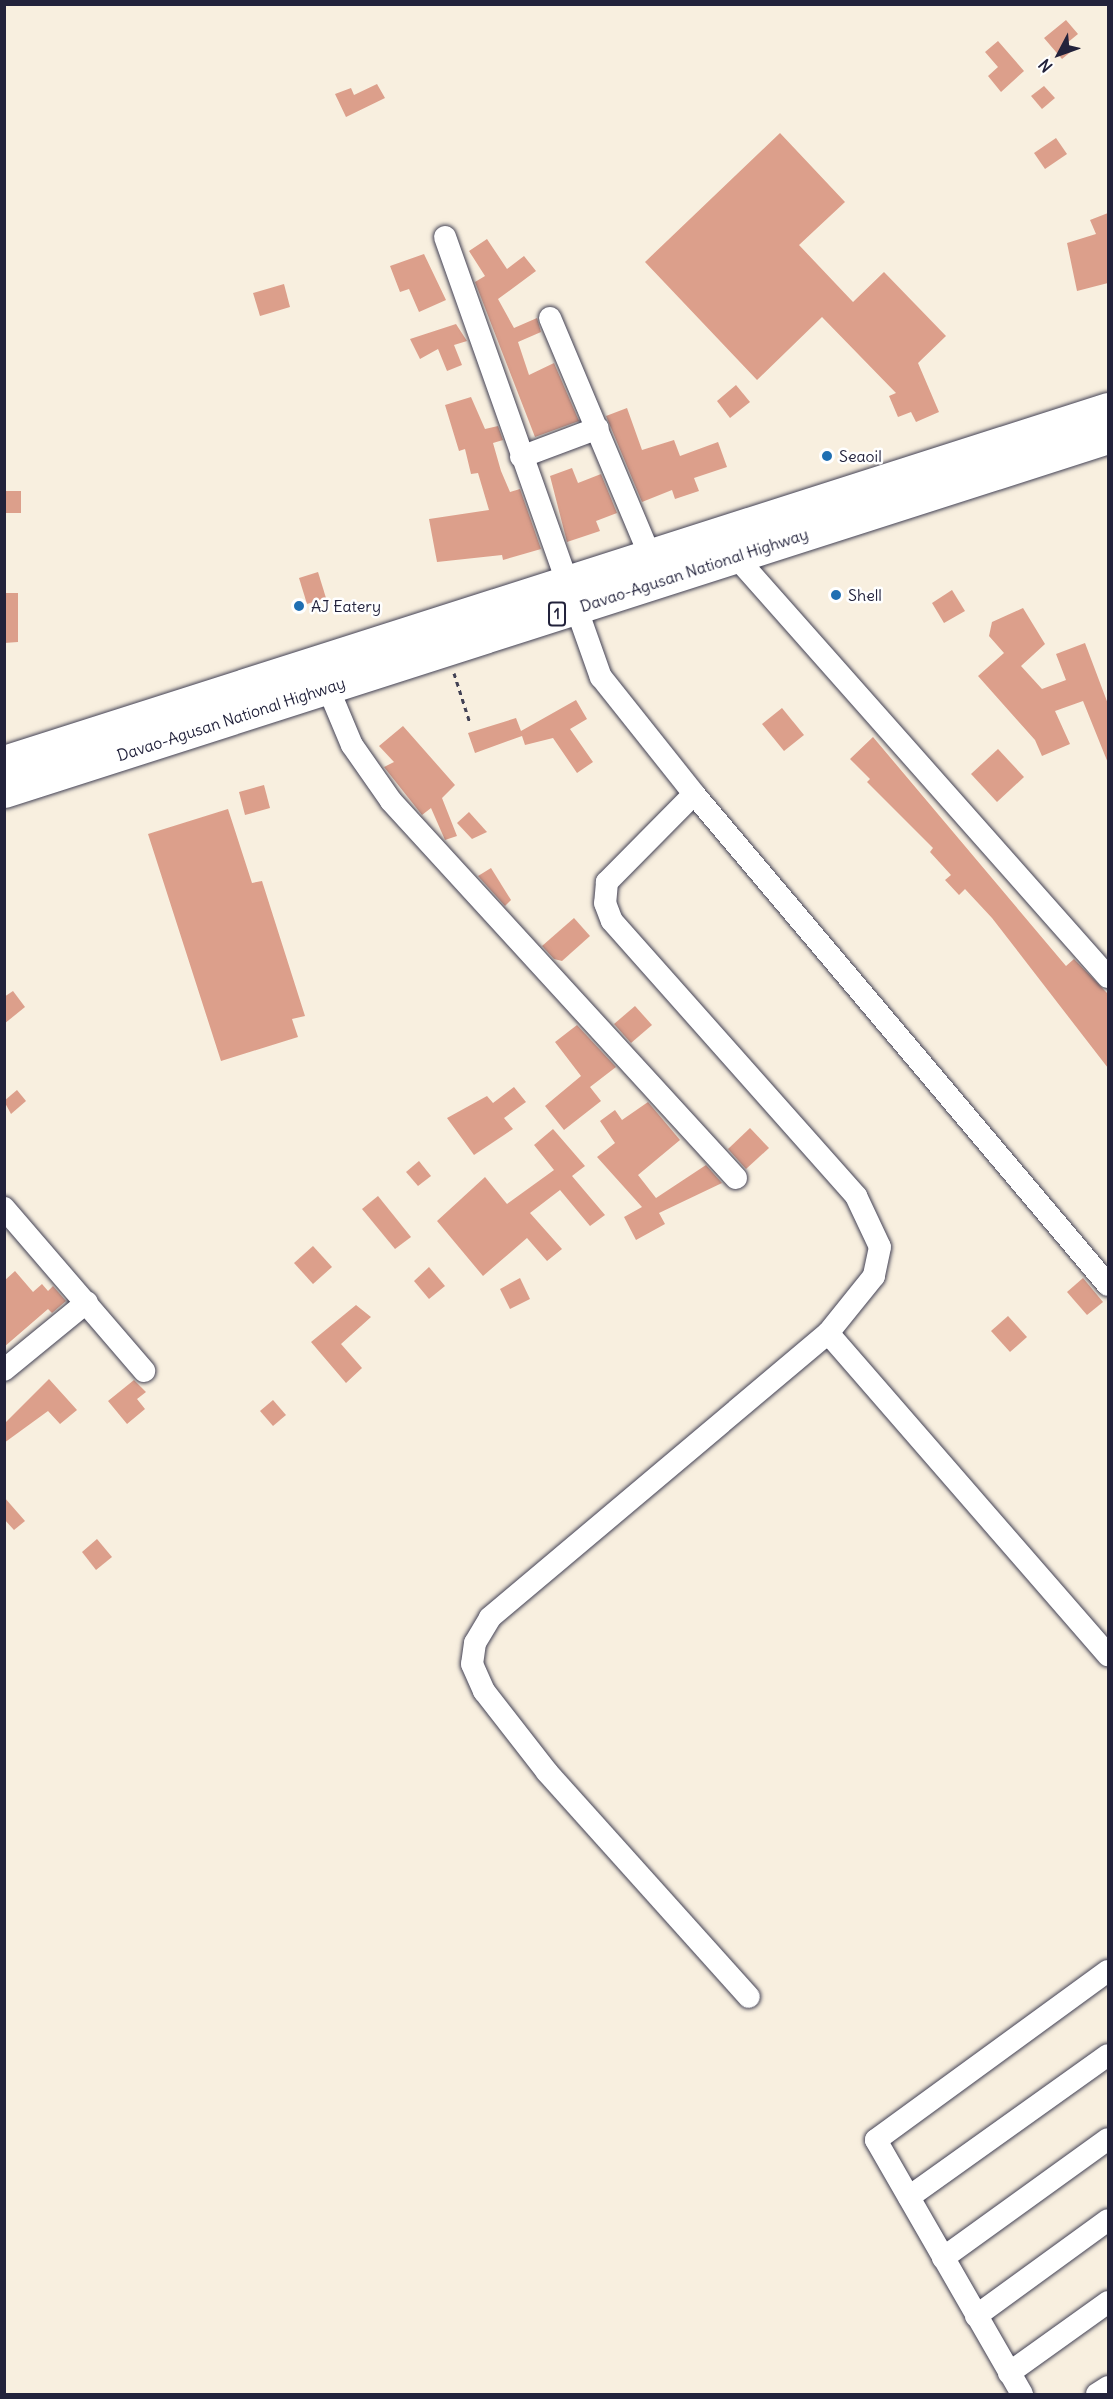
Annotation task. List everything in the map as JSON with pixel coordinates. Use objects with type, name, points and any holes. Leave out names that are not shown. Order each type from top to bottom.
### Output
[{"type":"highway","name":"Davao-Agusan National Highway","points":[[4,762],[250,699],[328,688],[446,650],[570,596],[650,556],[732,544],[1108,409]]},
{"type":"highway","name":"Davao-Agusan National Highway","points":[[4,791],[250,699],[732,544],[1108,437]]},
{"type":"street","points":[[445,237],[570,596],[601,677],[694,794],[1108,1285]]},
{"type":"street","points":[[550,318],[650,556]]},
{"type":"street","points":[[521,457],[598,428]]},
{"type":"street","points":[[732,544],[1108,977]]},
{"type":"street","points":[[328,688],[352,745],[391,801],[736,1178]]},
{"type":"street","points":[[694,794],[622,864],[607,882],[605,903],[626,939],[825,1156],[873,1221],[880,1247],[874,1276],[828,1333],[489,1618],[475,1643],[472,1664],[484,1691],[540,1764],[749,1997]]},
{"type":"street","points":[[4,1208],[144,1371]]},
{"type":"street","points":[[4,1370],[87,1302]]},
{"type":"street","points":[[828,1333],[1108,1655]]},
{"type":"street","points":[[1022,2394],[876,2140],[1108,1971]]},
{"type":"street","points":[[909,2197],[1108,2055]]},
{"type":"street","points":[[943,2258],[1108,2139]]},
{"type":"street","points":[[976,2316],[1108,2220]]},
{"type":"street","points":[[1010,2373],[1108,2302]]},
{"type":"street","points":[[1097,2394],[1108,2387]]},
{"type":"path","points":[[446,650],[470,723]]},
{"type":"building","points":[[1066,20],[1078,34],[1067,43],[1073,50],[1062,59],[1044,38]]},
{"type":"building","points":[[998,41],[1024,71],[1001,92],[988,76],[998,67],[985,52]]},
{"type":"building","points":[[377,84],[385,98],[346,117],[335,94],[351,88],[354,95]]},
{"type":"building","points":[[1044,86],[1055,98],[1042,109],[1031,96]]},
{"type":"building","points":[[780,133],[845,202],[799,245],[853,302],[884,272],[946,336],[918,363],[939,412],[916,422],[911,412],[898,417],[889,396],[896,393],[822,317],[757,380],[645,262]]},
{"type":"building","points":[[1056,138],[1067,154],[1045,169],[1034,153]]},
{"type":"building","points":[[1108,213],[1108,283],[1077,291],[1067,243],[1096,234],[1090,220]]},
{"type":"building","points":[[487,239],[507,269],[524,256],[536,271],[498,299],[514,328],[537,318],[541,332],[518,342],[529,375],[554,363],[579,421],[535,437],[475,282],[485,276],[469,251]]},
{"type":"building","points":[[424,254],[446,300],[419,312],[409,289],[400,292],[390,266]]},
{"type":"building","points":[[284,284],[290,307],[260,316],[253,293]]},
{"type":"building","points":[[456,324],[467,341],[454,345],[462,365],[447,371],[438,349],[420,359],[410,339]]},
{"type":"building","points":[[736,385],[750,402],[730,418],[717,401]]},
{"type":"building","points":[[471,397],[485,429],[498,426],[503,440],[493,443],[501,471],[510,492],[520,489],[541,549],[503,560],[502,555],[437,562],[429,519],[489,510],[478,473],[471,474],[465,449],[459,451],[445,405]]},
{"type":"building","points":[[627,408],[642,450],[674,440],[680,456],[718,442],[727,467],[694,478],[699,491],[675,499],[672,490],[642,502],[606,416]]},
{"type":"building","points":[[572,468],[578,483],[601,474],[617,513],[596,521],[600,531],[567,542],[550,476]]},
{"type":"building","points":[[4,491],[21,491],[21,513],[4,513]]},
{"type":"building","points":[[318,572],[326,598],[307,604],[299,578]]},
{"type":"building","points":[[952,590],[965,611],[944,623],[932,603]]},
{"type":"building","points":[[4,593],[18,593],[18,642],[4,643]]},
{"type":"building","points":[[1023,608],[1045,644],[1021,666],[1042,689],[1066,680],[1056,654],[1085,643],[1108,704],[1108,763],[1083,701],[1055,711],[1070,744],[1042,756],[1035,740],[978,676],[1004,653],[989,636],[992,622]]},
{"type":"building","points":[[576,700],[587,719],[570,729],[593,762],[577,773],[553,738],[525,745],[522,736],[475,753],[468,733],[516,718],[521,731]]},
{"type":"building","points":[[782,708],[804,735],[784,751],[762,724]]},
{"type":"building","points":[[403,726],[455,785],[442,798],[457,836],[445,840],[431,808],[422,815],[384,767],[394,762],[379,746]]},
{"type":"building","points":[[873,737],[1066,966],[1074,959],[1108,994],[1108,1068],[992,918],[965,889],[959,895],[945,880],[951,875],[930,852],[933,848],[867,782],[870,779],[850,759]]},
{"type":"building","points":[[998,749],[1024,777],[997,802],[971,774]]},
{"type":"building","points":[[264,785],[270,808],[245,815],[239,792]]},
{"type":"building","points":[[228,809],[252,883],[262,881],[305,1016],[292,1019],[298,1037],[221,1061],[148,834]]},
{"type":"building","points":[[469,812],[487,832],[472,839],[457,823]]},
{"type":"building","points":[[491,868],[511,900],[505,906],[478,876]]},
{"type":"building","points":[[574,918],[590,936],[562,961],[554,959],[542,946]]},
{"type":"building","points":[[13,991],[25,1007],[4,1024],[4,997]]},
{"type":"building","points":[[635,1006],[652,1025],[631,1043],[614,1024]]},
{"type":"building","points":[[577,1025],[616,1067],[590,1087],[601,1101],[564,1130],[545,1106],[581,1076],[555,1042]]},
{"type":"building","points":[[514,1087],[526,1102],[504,1118],[513,1129],[474,1155],[447,1118],[487,1096],[493,1103]]},
{"type":"building","points":[[17,1090],[26,1101],[11,1114],[4,1101]]},
{"type":"building","points":[[648,1102],[680,1140],[638,1175],[656,1198],[706,1165],[722,1183],[659,1213],[665,1224],[636,1240],[624,1217],[642,1207],[597,1157],[615,1143],[600,1121],[615,1110],[622,1120]]},
{"type":"building","points":[[750,1128],[769,1148],[746,1169],[728,1149]]},
{"type":"building","points":[[553,1129],[585,1166],[572,1176],[605,1215],[590,1226],[560,1190],[530,1213],[562,1249],[547,1261],[527,1238],[483,1276],[437,1221],[485,1177],[507,1204],[554,1170],[534,1145]]},
{"type":"building","points":[[419,1161],[431,1176],[418,1186],[406,1172]]},
{"type":"building","points":[[378,1196],[411,1237],[395,1249],[362,1209]]},
{"type":"building","points":[[313,1246],[332,1267],[313,1284],[294,1263]]},
{"type":"building","points":[[429,1267],[445,1286],[429,1299],[414,1281]]},
{"type":"building","points":[[15,1271],[33,1292],[42,1284],[48,1291],[53,1286],[66,1301],[52,1313],[48,1309],[4,1347],[4,1281]]},
{"type":"building","points":[[520,1278],[530,1299],[510,1309],[500,1289]]},
{"type":"building","points":[[1083,1278],[1103,1302],[1087,1315],[1067,1292]]},
{"type":"building","points":[[356,1305],[371,1317],[341,1344],[362,1368],[346,1383],[311,1342]]},
{"type":"building","points":[[1008,1316],[1027,1337],[1010,1352],[991,1331]]},
{"type":"building","points":[[49,1379],[77,1410],[60,1424],[48,1411],[4,1443],[4,1424]]},
{"type":"building","points":[[134,1380],[146,1392],[137,1399],[145,1409],[127,1424],[108,1401]]},
{"type":"building","points":[[273,1400],[286,1415],[273,1426],[260,1411]]},
{"type":"building","points":[[4,1497],[25,1521],[14,1530],[4,1519]]},
{"type":"building","points":[[97,1539],[112,1557],[96,1570],[82,1552]]},
{"type":"place","name":"Seaoil","points":[[827,456]]},
{"type":"place","name":"Shell","points":[[836,595]]},
{"type":"place","name":"AJ Eatery","points":[[299,606]]}]
